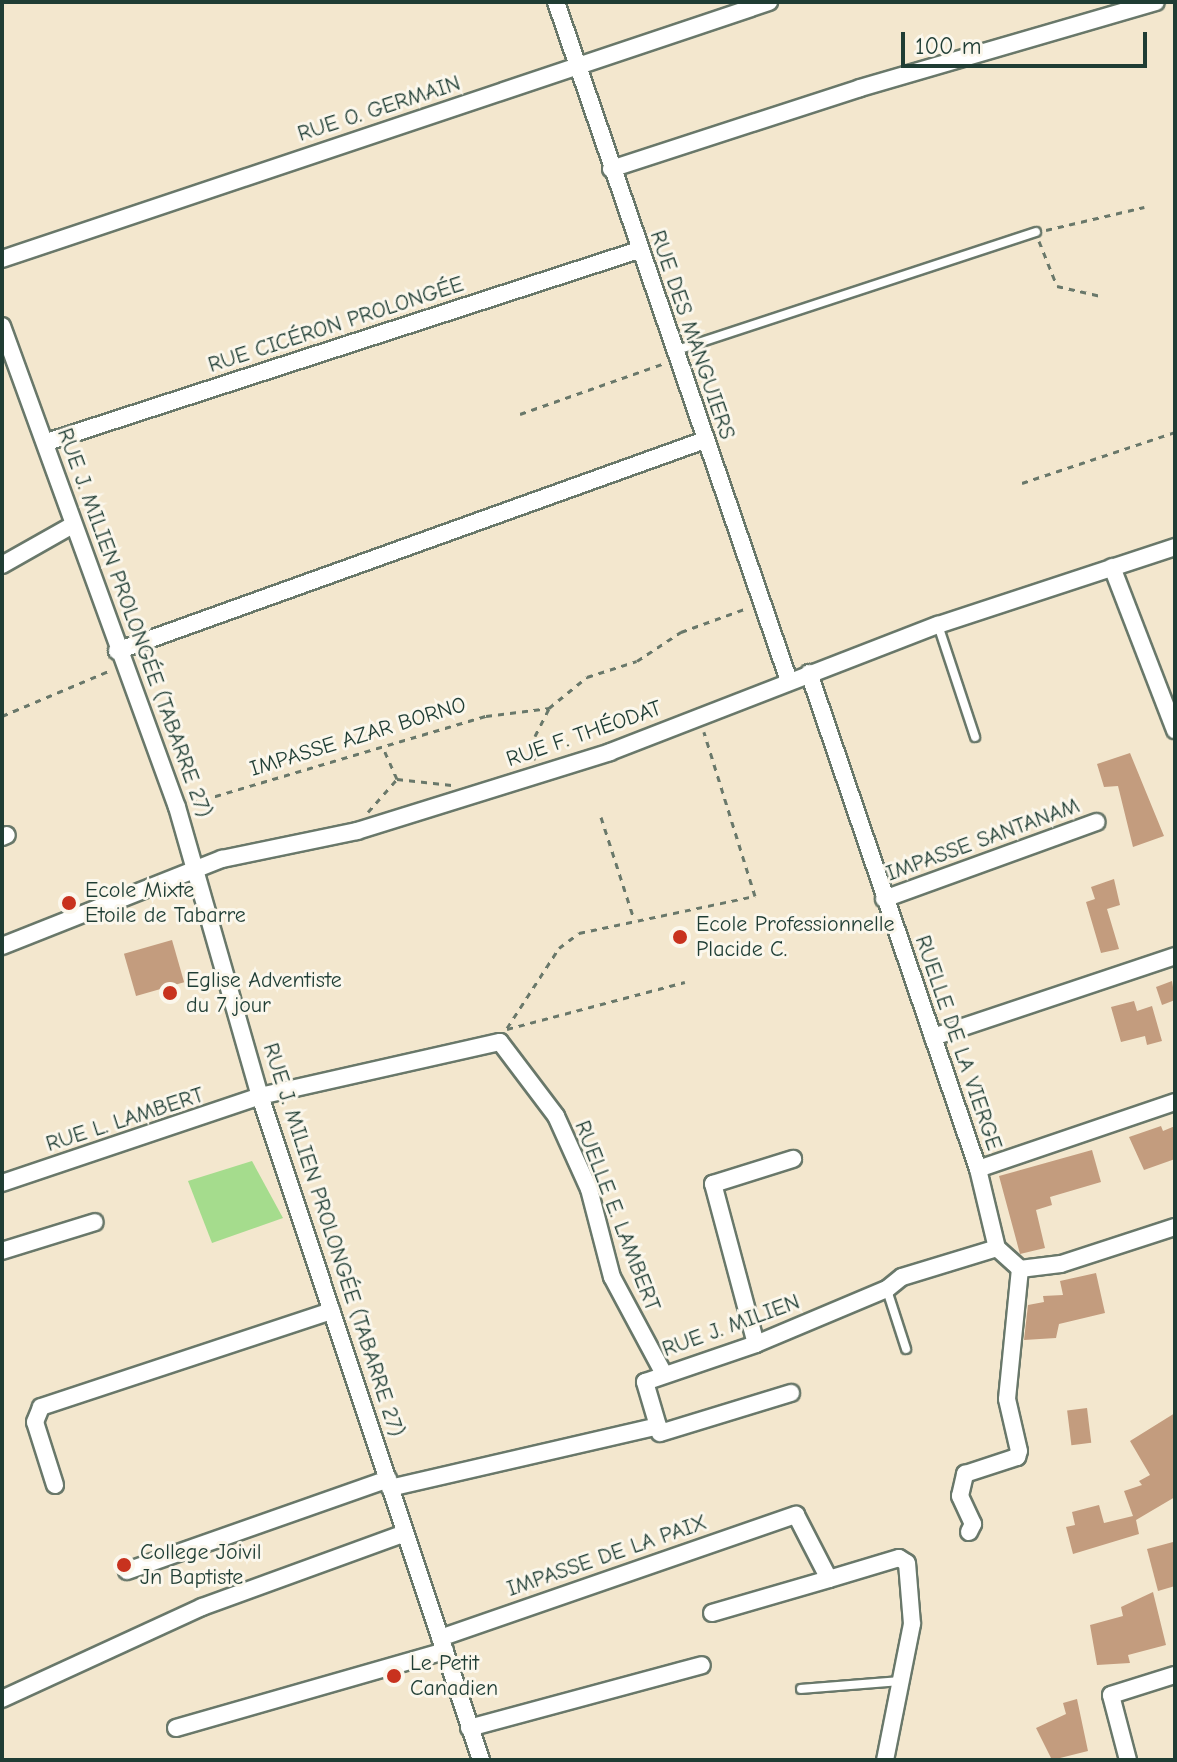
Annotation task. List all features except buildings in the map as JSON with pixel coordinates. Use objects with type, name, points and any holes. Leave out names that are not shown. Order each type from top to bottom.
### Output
[{"type":"street","name":"RUE DES MANGUIERS","points":[[556,2],[789,681]]},
{"type":"street","name":"RUE O. GERMAIN","points":[[2,259],[578,69],[769,2]]},
{"type":"street","points":[[611,169],[860,88],[1156,2]]},
{"type":"street","name":"RUE CICÉRON PROLONGÉE","points":[[47,442],[639,250]]},
{"type":"street","name":"RUE J. MILIEN PROLONGÉE (TABARRE 27)","points":[[2,326],[47,442],[71,526],[119,658],[177,807],[260,1096],[481,1760]]},
{"type":"street","points":[[119,658],[705,440]]},
{"type":"street","points":[[2,565],[71,526]]},
{"type":"street","name":"RUE F. THÉODAT","points":[[2,946],[197,868],[357,831],[470,794],[535,777],[938,625],[1175,547]]},
{"type":"street","points":[[1112,567],[1175,730]]},
{"type":"street","name":"RUELLE DE LA VIERGE","points":[[809,673],[978,1169],[997,1248]]},
{"type":"street","name":"IMPASSE SANTANAM","points":[[884,899],[1097,822]]},
{"type":"street","points":[[933,1037],[1175,956]]},
{"type":"street","points":[[260,1096],[503,1036]]},
{"type":"street","name":"RUELLE E. LAMBERT","points":[[503,1036],[556,1116],[589,1189],[612,1277],[664,1374]]},
{"type":"street","name":"RUE L. LAMBERT","points":[[2,1183],[260,1096]]},
{"type":"street","points":[[978,1169],[1175,1102]]},
{"type":"street","points":[[756,1344],[713,1184],[793,1159]]},
{"type":"street","points":[[2,1251],[95,1222]]},
{"type":"street","points":[[997,1248],[1020,1269],[1061,1264],[1175,1227]]},
{"type":"street","name":"RUE J. MILIEN","points":[[658,1426],[645,1382],[756,1344],[887,1289],[902,1277],[997,1248]]},
{"type":"street","points":[[969,1532],[973,1524],[960,1496],[965,1474],[1017,1457],[1019,1451],[1007,1399],[1020,1269]]},
{"type":"street","points":[[55,1485],[35,1422],[41,1407],[332,1311]]},
{"type":"street","points":[[127,1571],[389,1483],[658,1426],[660,1433],[791,1393]]},
{"type":"street","name":"IMPASSE DE LA PAIX","points":[[176,1728],[443,1644],[789,1516],[802,1518],[829,1579]]},
{"type":"street","points":[[2,1699],[202,1607],[405,1533]]},
{"type":"street","points":[[712,1613],[899,1558],[907,1563],[912,1624],[904,1681],[885,1760]]},
{"type":"street","points":[[469,1728],[702,1665]]},
{"type":"street","points":[[1128,1760],[1111,1695],[1175,1675]]},
{"type":"lane","points":[[675,355],[1036,232]]},
{"type":"lane","points":[[938,625],[975,737]]},
{"type":"lane","points":[[887,1289],[906,1349]]},
{"type":"lane","points":[[801,1689],[904,1681]]},
{"type":"path","points":[[1101,296],[1057,286],[1036,232],[1144,207]]},
{"type":"path","points":[[520,414],[675,355]]},
{"type":"path","points":[[1022,483],[1175,432]]},
{"type":"path","points":[[535,777],[535,736],[549,708],[587,677],[637,661],[681,632],[762,602]]},
{"type":"path","points":[[2,716],[119,658]]},
{"type":"path","name":"IMPASSE AZAR BORNO","points":[[177,807],[514,708],[549,708]]},
{"type":"path","points":[[503,1036],[559,948],[579,933],[755,896],[699,717]]},
{"type":"path","points":[[383,747],[397,779]]},
{"type":"path","points":[[357,831],[372,804],[397,779],[443,780],[470,794]]},
{"type":"path","points":[[601,817],[634,919]]},
{"type":"path","points":[[503,1036],[685,982]]},
{"type":"green space","points":[[252,1161],[283,1218],[212,1243],[188,1181]]},
{"type":"place","name":"Ecole Mixte Etoile de Tabarre","points":[[69,903]]},
{"type":"place","name":"Ecole Professionnelle Placide C.","points":[[680,937]]},
{"type":"place","name":"Eglise Adventiste du 7 jour","points":[[170,993]]},
{"type":"place","name":"College Joivil Jn Baptiste","points":[[124,1565]]},
{"type":"place","name":"Le Petit Canadien","points":[[394,1676]]}]
